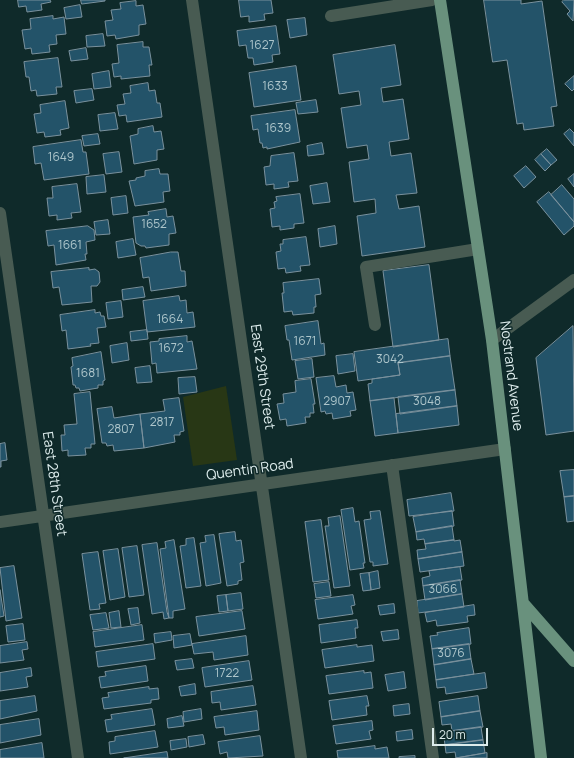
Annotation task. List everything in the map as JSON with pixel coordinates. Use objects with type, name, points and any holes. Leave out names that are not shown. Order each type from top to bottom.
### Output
[{"type":"main road","name":"Nostrand Avenue","points":[[440,0],[492,340],[541,758]]},
{"type":"main road","points":[[523,603],[574,661]]},
{"type":"street","name":"East 29th Street","points":[[192,0],[301,758]]},
{"type":"street","points":[[331,16],[432,0]]},
{"type":"street","name":"East 28th Street","points":[[0,213],[78,758]]},
{"type":"street","points":[[375,325],[366,267],[478,249]]},
{"type":"street","points":[[492,340],[573,283]]},
{"type":"street","name":"Quentin Road","points":[[0,522],[505,449]]},
{"type":"street","points":[[392,465],[433,758]]},
{"type":"green space","points":[[226,386],[237,460],[193,466],[183,397]]},
{"type":"building","points":[[18,0],[50,0],[51,2],[41,4],[42,10],[27,12],[26,6],[19,7]]},
{"type":"building","points":[[81,0],[105,0],[105,1],[82,4]]},
{"type":"building","points":[[239,0],[271,0],[273,13],[264,14],[265,20],[249,22],[249,16],[241,17]]},
{"type":"building","points":[[484,0],[521,0],[521,4],[542,1],[557,106],[551,107],[554,126],[524,130],[523,123],[517,124],[507,60],[493,62]]},
{"type":"building","points":[[564,0],[574,0],[573,21],[567,14],[570,11],[562,2]]},
{"type":"building","points":[[136,1],[136,6],[143,5],[146,24],[139,25],[139,35],[116,39],[115,35],[107,36],[105,21],[113,20],[111,10],[121,9],[120,3]]},
{"type":"building","points":[[80,5],[82,17],[66,19],[64,8]]},
{"type":"building","points":[[53,16],[53,19],[64,17],[66,34],[56,35],[57,44],[49,45],[50,52],[32,54],[31,48],[25,49],[22,30],[31,29],[30,19]]},
{"type":"building","points":[[305,18],[307,35],[290,38],[287,20]]},
{"type":"building","points":[[276,26],[280,54],[272,55],[273,62],[254,65],[253,58],[248,58],[246,45],[239,46],[237,31]]},
{"type":"building","points":[[103,34],[105,46],[87,47],[86,36]]},
{"type":"building","points":[[143,42],[143,47],[149,47],[152,65],[149,65],[150,76],[121,79],[121,76],[114,77],[112,64],[119,63],[117,45]]},
{"type":"building","points":[[395,45],[401,85],[381,88],[383,102],[403,99],[409,139],[389,142],[391,156],[411,153],[417,193],[396,195],[399,209],[419,206],[425,247],[362,256],[357,216],[376,213],[375,199],[354,202],[349,162],[369,159],[367,145],[347,148],[341,108],[361,105],[359,91],[339,94],[333,55]]},
{"type":"building","points":[[86,48],[88,59],[71,61],[69,51]]},
{"type":"building","points":[[58,58],[62,87],[56,87],[57,94],[37,96],[36,90],[31,91],[29,77],[26,77],[24,62]]},
{"type":"building","points":[[296,66],[301,100],[254,107],[249,73]]},
{"type":"building","points":[[109,71],[111,87],[94,89],[92,74]]},
{"type":"building","points":[[574,76],[574,89],[572,91],[565,84]]},
{"type":"building","points":[[148,83],[149,91],[155,90],[157,103],[160,103],[162,117],[127,122],[126,115],[119,116],[117,105],[125,104],[123,94],[131,93],[130,86]]},
{"type":"building","points":[[92,89],[94,100],[76,103],[74,91]]},
{"type":"building","points":[[316,100],[318,112],[298,114],[296,103]]},
{"type":"building","points":[[65,101],[69,128],[60,130],[61,135],[45,137],[44,132],[37,133],[34,114],[41,113],[40,105]]},
{"type":"building","points":[[295,110],[300,142],[267,149],[267,147],[263,148],[262,143],[260,143],[258,129],[253,130],[251,116]]},
{"type":"building","points":[[115,113],[118,129],[100,131],[98,115]]},
{"type":"building","points":[[153,126],[154,132],[161,131],[164,149],[157,150],[157,160],[134,164],[130,136],[138,134],[138,129]]},
{"type":"building","points":[[570,129],[574,133],[574,146],[564,134]]},
{"type":"building","points":[[98,134],[100,144],[84,146],[82,136]]},
{"type":"building","points":[[81,140],[83,152],[86,152],[89,174],[44,180],[41,163],[35,164],[33,147]]},
{"type":"building","points":[[322,143],[324,154],[308,156],[307,146]]},
{"type":"building","points":[[547,149],[557,160],[551,165],[541,154]]},
{"type":"building","points":[[119,152],[122,172],[106,174],[103,154]]},
{"type":"building","points":[[294,153],[298,181],[288,182],[289,187],[274,189],[274,184],[266,185],[264,167],[270,166],[271,156]]},
{"type":"building","points":[[541,154],[551,165],[545,171],[535,160]]},
{"type":"building","points":[[526,166],[536,177],[524,188],[514,176]]},
{"type":"building","points":[[159,169],[160,174],[168,174],[170,191],[163,192],[164,202],[135,206],[129,181],[145,176],[145,171]]},
{"type":"building","points":[[574,174],[574,187],[568,179]]},
{"type":"building","points":[[104,175],[106,192],[87,194],[86,177]]},
{"type":"building","points":[[327,183],[330,202],[313,204],[310,186]]},
{"type":"building","points":[[77,184],[81,212],[71,213],[72,218],[57,220],[57,215],[49,216],[47,198],[53,198],[52,187]]},
{"type":"building","points":[[562,185],[574,199],[574,222],[551,195]]},
{"type":"building","points":[[549,192],[574,222],[574,226],[564,235],[537,202]]},
{"type":"building","points":[[300,194],[304,223],[294,224],[294,228],[280,230],[280,226],[272,227],[270,209],[275,208],[274,202],[277,201],[276,197]]},
{"type":"building","points":[[126,196],[128,213],[113,215],[111,198]]},
{"type":"building","points":[[166,209],[167,217],[173,216],[176,233],[169,234],[169,245],[146,248],[145,246],[141,246],[136,243],[133,217],[149,215],[148,212]]},
{"type":"building","points":[[108,220],[110,234],[96,235],[94,222]]},
{"type":"building","points":[[88,226],[94,230],[95,240],[86,242],[86,260],[56,265],[54,245],[48,246],[46,231]]},
{"type":"building","points":[[335,226],[337,244],[320,247],[318,229]]},
{"type":"building","points":[[306,237],[310,265],[300,266],[301,271],[286,273],[285,268],[278,269],[276,252],[281,251],[280,244],[283,244],[283,240]]},
{"type":"building","points":[[133,239],[136,255],[118,258],[116,242]]},
{"type":"building","points":[[178,252],[181,271],[185,271],[186,286],[151,291],[149,277],[143,278],[140,258]]},
{"type":"building","points":[[429,265],[439,340],[393,347],[383,271]]},
{"type":"building","points":[[89,268],[89,270],[95,269],[99,272],[100,282],[97,286],[91,286],[92,302],[62,305],[59,287],[53,288],[51,272]]},
{"type":"building","points":[[319,279],[321,294],[315,295],[316,307],[314,307],[314,313],[293,315],[292,311],[284,312],[282,293],[284,293],[283,283]]},
{"type":"building","points":[[143,287],[145,297],[123,300],[122,290]]},
{"type":"building","points":[[179,296],[180,301],[186,300],[187,313],[193,312],[195,327],[147,332],[143,301]]},
{"type":"building","points":[[121,301],[123,317],[108,319],[106,303]]},
{"type":"building","points":[[95,310],[95,313],[100,312],[101,316],[104,316],[106,327],[97,328],[99,343],[90,344],[91,346],[68,349],[66,330],[62,331],[60,315]]},
{"type":"building","points":[[318,321],[321,344],[324,343],[325,355],[292,360],[285,326]]},
{"type":"building","points":[[573,326],[574,431],[546,435],[536,358]]},
{"type":"building","points":[[147,330],[148,339],[131,341],[130,332]]},
{"type":"building","points":[[187,336],[187,342],[192,341],[197,369],[157,373],[156,363],[152,364],[150,342],[159,341],[159,339]]},
{"type":"building","points":[[448,339],[450,356],[398,363],[400,375],[358,381],[354,352]]},
{"type":"building","points":[[127,343],[129,360],[112,363],[110,346]]},
{"type":"building","points":[[101,352],[105,380],[103,381],[103,385],[98,385],[98,388],[80,391],[79,388],[76,388],[75,385],[73,385],[71,367],[73,366],[72,358]]},
{"type":"building","points":[[353,354],[355,371],[338,374],[336,356]]},
{"type":"building","points":[[450,356],[455,390],[370,401],[368,384],[372,383],[372,379],[400,375],[398,363]]},
{"type":"building","points":[[312,359],[314,377],[298,379],[295,361]]},
{"type":"building","points":[[150,366],[152,382],[137,383],[135,368]]},
{"type":"building","points":[[334,376],[336,387],[346,385],[347,393],[353,392],[356,410],[350,411],[351,416],[333,419],[332,413],[326,414],[325,411],[321,412],[316,378]]},
{"type":"building","points":[[195,377],[197,392],[179,394],[178,378]]},
{"type":"building","points":[[311,379],[315,404],[313,404],[314,413],[310,413],[310,417],[305,417],[306,423],[287,426],[286,419],[280,420],[277,404],[284,403],[283,394],[296,392],[295,381]]},
{"type":"building","points":[[455,390],[457,406],[400,414],[398,397]]},
{"type":"building","points":[[90,392],[95,444],[91,444],[91,448],[85,448],[86,455],[68,456],[68,450],[62,451],[61,435],[65,435],[64,425],[77,424],[74,394]]},
{"type":"building","points":[[179,398],[184,431],[180,432],[180,435],[174,435],[175,442],[144,448],[140,414],[165,411],[163,400]]},
{"type":"building","points":[[394,398],[398,433],[375,436],[370,401]]},
{"type":"building","points":[[457,406],[459,425],[398,433],[396,414]]},
{"type":"building","points":[[112,407],[114,418],[140,414],[144,448],[114,451],[113,445],[107,446],[106,443],[102,443],[97,409]]},
{"type":"building","points":[[5,443],[7,460],[1,461],[0,467],[0,444]]},
{"type":"building","points":[[574,470],[574,496],[564,497],[560,471]]},
{"type":"building","points":[[451,493],[454,511],[409,516],[407,500]]},
{"type":"building","points":[[574,496],[574,521],[567,522],[564,497]]},
{"type":"building","points":[[353,508],[355,522],[359,521],[365,563],[363,563],[364,568],[350,570],[341,510]]},
{"type":"building","points":[[380,511],[388,564],[373,566],[373,562],[370,562],[364,520],[371,519],[370,512]]},
{"type":"building","points":[[452,511],[454,526],[416,532],[413,517]]},
{"type":"building","points":[[340,516],[350,586],[334,588],[325,526],[329,526],[328,518]]},
{"type":"building","points":[[321,520],[329,580],[313,582],[305,522]]},
{"type":"building","points":[[452,526],[454,540],[425,544],[424,539],[417,540],[416,532]]},
{"type":"building","points":[[235,532],[236,541],[241,540],[244,562],[240,563],[242,580],[238,581],[238,584],[227,586],[219,534]]},
{"type":"building","points":[[214,535],[221,583],[206,586],[200,543],[206,542],[205,536]]},
{"type":"building","points":[[194,538],[201,586],[186,588],[180,546],[186,545],[186,539]]},
{"type":"building","points":[[174,540],[185,609],[173,611],[173,618],[169,618],[160,549],[166,548],[165,542]]},
{"type":"building","points":[[460,540],[462,552],[418,559],[417,550],[426,549],[425,544]]},
{"type":"building","points":[[157,543],[169,618],[164,619],[163,612],[152,614],[142,545]]},
{"type":"building","points":[[137,546],[144,595],[129,597],[122,548]]},
{"type":"building","points":[[118,549],[125,597],[110,600],[103,551]]},
{"type":"building","points":[[98,552],[106,603],[99,604],[100,609],[90,610],[82,554]]},
{"type":"building","points":[[462,552],[464,566],[420,572],[418,559]]},
{"type":"building","points":[[14,566],[22,618],[6,621],[0,568]]},
{"type":"building","points":[[460,567],[462,580],[423,586],[422,578],[430,576],[429,571]]},
{"type":"building","points":[[378,571],[380,588],[371,590],[369,573]]},
{"type":"building","points":[[369,573],[371,590],[363,591],[360,574]]},
{"type":"building","points":[[460,580],[462,594],[425,600],[423,586]]},
{"type":"building","points":[[329,582],[331,596],[316,598],[314,584]]},
{"type":"building","points":[[0,590],[4,616],[0,617]]},
{"type":"building","points":[[241,593],[243,609],[228,611],[226,595]]},
{"type":"building","points":[[462,594],[464,607],[418,613],[417,601]]},
{"type":"building","points":[[226,595],[228,611],[219,612],[217,596]]},
{"type":"building","points":[[353,595],[355,605],[351,606],[353,614],[318,619],[315,600]]},
{"type":"building","points":[[394,604],[395,613],[380,615],[378,606]]},
{"type":"building","points":[[474,605],[475,615],[467,616],[468,622],[437,626],[436,620],[427,622],[425,613]]},
{"type":"building","points":[[138,608],[140,623],[131,625],[128,609]]},
{"type":"building","points":[[119,611],[121,627],[111,628],[109,613]]},
{"type":"building","points":[[242,611],[245,629],[199,636],[196,617]]},
{"type":"building","points":[[106,613],[109,628],[93,630],[90,615]]},
{"type":"building","points":[[357,620],[358,628],[355,628],[356,638],[321,643],[319,625]]},
{"type":"building","points":[[23,624],[25,640],[8,642],[6,626]]},
{"type":"building","points":[[142,625],[144,640],[95,647],[93,632]]},
{"type":"building","points":[[469,628],[471,644],[432,649],[430,636],[438,635],[437,633]]},
{"type":"building","points":[[398,630],[399,639],[383,641],[381,632]]},
{"type":"building","points":[[171,632],[172,640],[155,643],[154,634]]},
{"type":"building","points":[[190,634],[192,645],[174,648],[173,636]]},
{"type":"building","points":[[246,636],[248,655],[214,660],[213,652],[194,654],[192,644]]},
{"type":"building","points":[[27,642],[28,649],[22,650],[24,660],[0,663],[0,646]]},
{"type":"building","points":[[153,644],[155,659],[98,667],[96,652]]},
{"type":"building","points":[[469,644],[471,659],[434,665],[432,649]]},
{"type":"building","points":[[357,645],[357,647],[372,645],[374,661],[325,668],[322,650]]},
{"type":"building","points":[[192,659],[194,668],[177,670],[175,661]]},
{"type":"building","points":[[471,659],[474,674],[436,680],[434,665]]},
{"type":"building","points":[[249,661],[252,680],[205,687],[202,668]]},
{"type":"building","points":[[146,666],[148,681],[101,688],[99,677],[106,676],[105,672]]},
{"type":"building","points":[[31,668],[32,676],[26,677],[28,687],[0,691],[0,673]]},
{"type":"building","points":[[364,671],[364,673],[371,672],[373,688],[329,694],[326,676]]},
{"type":"building","points":[[404,672],[406,688],[388,691],[385,675]]},
{"type":"building","points":[[485,673],[487,688],[446,694],[445,687],[437,688],[436,680]]},
{"type":"building","points":[[195,684],[196,694],[181,696],[179,687]]},
{"type":"building","points":[[253,686],[256,705],[221,710],[220,702],[212,703],[211,692]]},
{"type":"building","points":[[149,687],[149,689],[158,688],[159,699],[151,700],[151,703],[104,709],[102,698],[109,697],[108,693]]},
{"type":"building","points":[[35,696],[37,711],[0,719],[0,701]]},
{"type":"building","points":[[367,696],[369,706],[366,706],[367,715],[332,720],[329,701]]},
{"type":"building","points":[[478,696],[480,711],[441,717],[439,702]]},
{"type":"building","points":[[409,704],[410,714],[394,716],[393,706]]},
{"type":"building","points":[[152,709],[155,725],[107,732],[105,720],[112,719],[111,715]]},
{"type":"building","points":[[201,709],[202,719],[184,722],[183,712]]},
{"type":"building","points":[[257,711],[259,730],[225,735],[224,727],[216,728],[214,717]]},
{"type":"building","points":[[480,711],[483,727],[452,731],[451,724],[442,725],[441,717]]},
{"type":"building","points":[[182,716],[184,726],[168,728],[167,719]]},
{"type":"building","points":[[39,719],[41,735],[0,743],[0,725]]},
{"type":"building","points":[[372,721],[373,730],[369,731],[371,739],[336,744],[333,726]]},
{"type":"building","points":[[481,727],[483,740],[445,745],[444,738],[453,736],[452,731]]},
{"type":"building","points":[[412,730],[413,739],[397,741],[396,732]]},
{"type":"building","points":[[155,731],[158,747],[110,754],[109,742],[115,741],[115,737]]},
{"type":"building","points":[[203,735],[205,744],[189,747],[188,737]]},
{"type":"building","points":[[260,736],[263,756],[228,758],[227,752],[220,754],[218,742]]},
{"type":"building","points":[[186,739],[187,747],[171,750],[170,741]]},
{"type":"building","points":[[483,740],[485,753],[456,758],[455,752],[446,753],[445,745]]},
{"type":"building","points":[[42,743],[44,758],[0,758],[0,750]]},
{"type":"building","points":[[375,746],[375,749],[387,747],[389,758],[338,758],[337,751]]},
{"type":"building","points":[[167,752],[168,758],[124,758]]},
{"type":"building","points":[[487,753],[487,758],[456,758]]},
{"type":"building","points":[[415,756],[415,758],[399,758],[399,757]]}]
